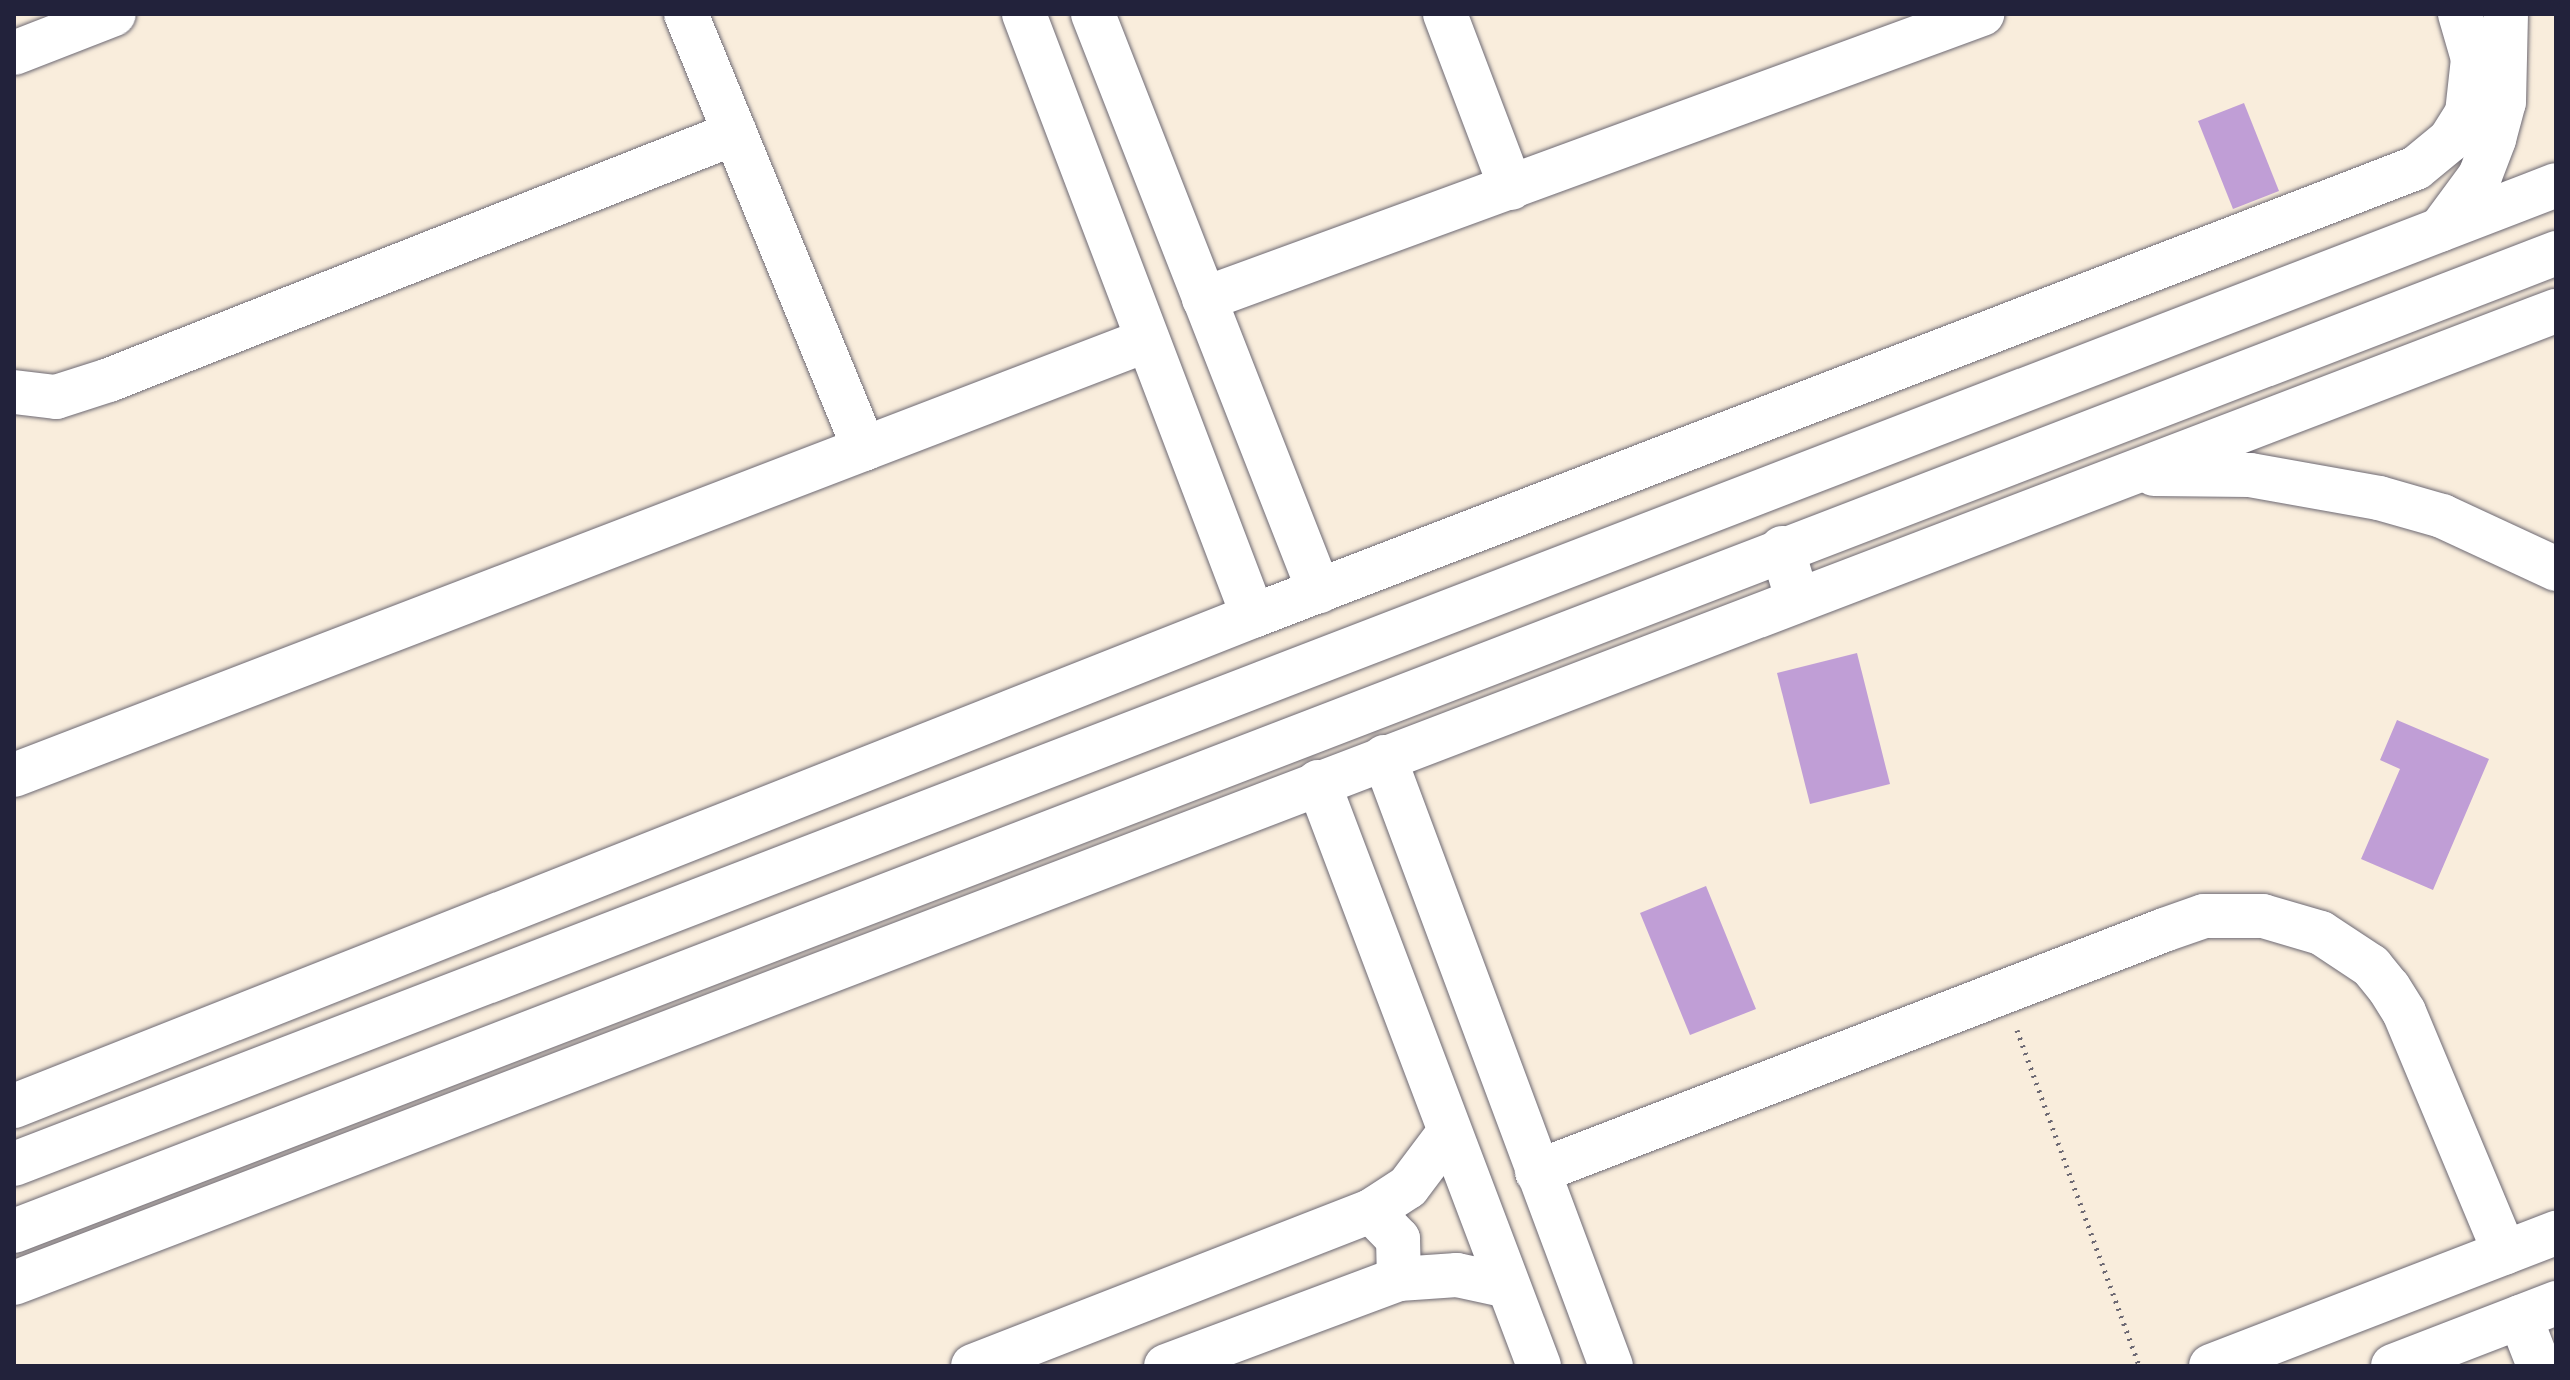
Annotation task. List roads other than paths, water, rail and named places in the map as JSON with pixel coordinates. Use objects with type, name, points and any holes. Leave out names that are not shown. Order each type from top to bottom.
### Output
[{"type":"street","points":[[14,53],[114,14]]},
{"type":"street","points":[[686,14],[864,449]]},
{"type":"street","points":[[1024,14],[1253,616]]},
{"type":"street","points":[[1093,14],[1319,591]]},
{"type":"street","points":[[1445,14],[1511,188]]},
{"type":"street","points":[[1204,299],[1982,14]]},
{"type":"street","points":[[14,1106],[1253,616],[2416,168],[2450,140],[2467,113],[2473,59],[2460,14]]},
{"type":"street","points":[[2440,230],[2480,176],[2494,139],[2504,102],[2506,14]]},
{"type":"street","points":[[14,392],[56,397],[109,380],[735,133]]},
{"type":"street","points":[[14,1164],[2556,185]]},
{"type":"street","points":[[14,1231],[1782,548],[2556,253]]},
{"type":"street","points":[[14,1283],[1797,598],[2556,311]]},
{"type":"street","points":[[14,775],[1147,340]]},
{"type":"street","points":[[2119,476],[2250,475],[2315,484],[2442,516],[2556,569]]},
{"type":"street","points":[[1782,548],[1797,598]]},
{"type":"street","points":[[1384,757],[1611,1366]]},
{"type":"street","points":[[1318,782],[1448,1134],[1539,1366]]},
{"type":"street","points":[[1537,1172],[2204,916],[2263,916],[2321,933],[2371,966],[2404,1012],[2505,1253]]},
{"type":"street","points":[[973,1366],[1371,1211],[1408,1187],[1448,1134]]},
{"type":"street","points":[[1371,1211],[1398,1239],[1399,1279]]},
{"type":"street","points":[[2211,1366],[2556,1233]]},
{"type":"street","points":[[1166,1366],[1399,1279],[1457,1275],[1508,1286]]},
{"type":"street","points":[[2393,1366],[2538,1310],[2539,1366]]}]
